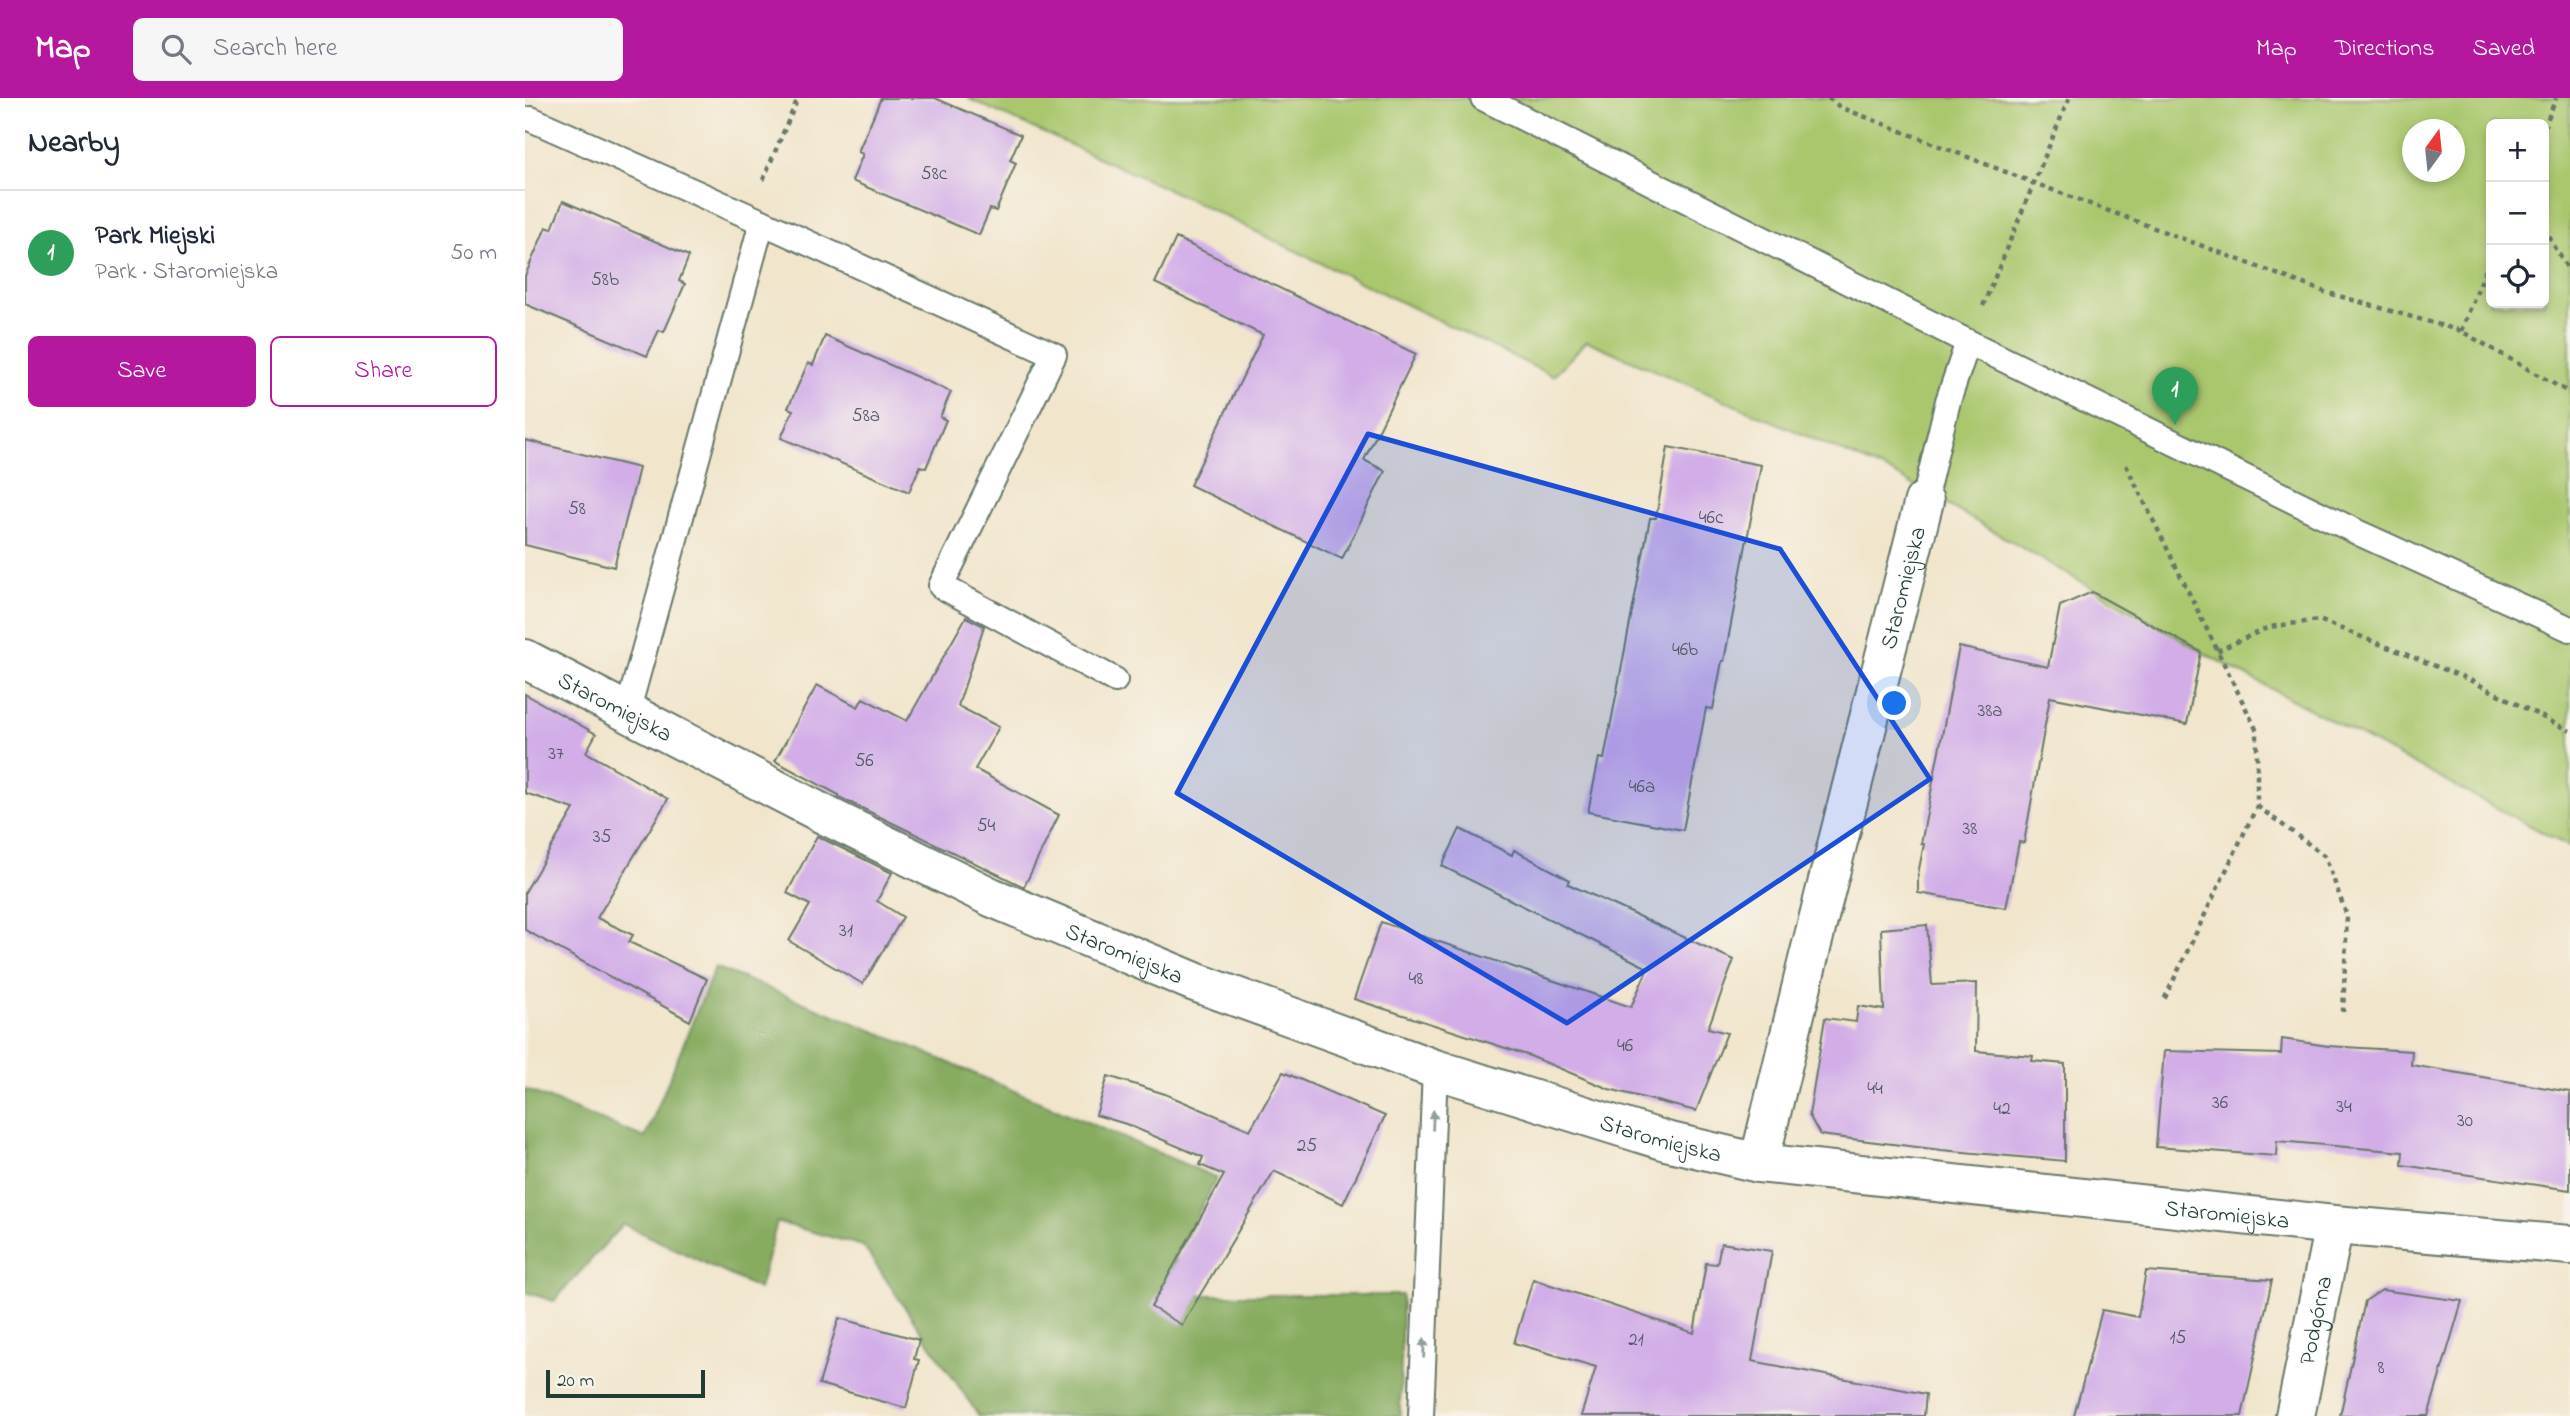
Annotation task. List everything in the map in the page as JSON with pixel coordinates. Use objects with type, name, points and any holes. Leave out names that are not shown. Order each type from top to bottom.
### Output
[{"type":"street","name":"Staromiejska","points":[[1759,1163],[1924,501]]},
{"type":"street","name":"Staromiejska","points":[[525,659],[828,817],[991,897],[1195,982],[1435,1069],[1665,1141],[1759,1163],[2334,1225],[2570,1245]]},
{"type":"street","name":"Podgórna","points":[[2295,1416],[2334,1225]]},
{"type":"lane","points":[[1483,98],[1968,342],[2361,534],[2570,629]]},
{"type":"lane","points":[[531,119],[1054,355],[941,586],[1115,680]]},
{"type":"lane","points":[[627,713],[762,222]]},
{"type":"lane","points":[[1924,501],[1948,401],[1968,342]]},
{"type":"lane","points":[[1421,1416],[1435,1069]]},
{"type":"path","points":[[762,222],[757,193],[798,98]]},
{"type":"path","points":[[1828,98],[1840,107],[2034,183],[2325,292],[2461,331],[2570,393]]},
{"type":"path","points":[[1979,317],[2069,98]]},
{"type":"path","points":[[2548,119],[2556,98]]},
{"type":"path","points":[[2549,237],[2570,273]]},
{"type":"path","points":[[2461,331],[2486,269]]},
{"type":"path","points":[[2097,405],[2257,731],[2257,807],[2163,1002]]},
{"type":"path","points":[[2217,651],[2269,627],[2319,621],[2468,679],[2570,731]]},
{"type":"path","points":[[2257,807],[2325,856],[2347,916],[2343,1012]]},
{"type":"highlighted area","points":[[1368,434],[1780,549],[1930,779],[1567,1023],[1177,793]]},
{"type":"green space","points":[[967,98],[2570,98],[2570,847],[2217,660],[1892,473],[1587,341],[1553,376],[1183,196]]},
{"type":"green space","points":[[715,967],[889,1037],[1217,1178],[1177,1253],[1166,1295],[1402,1295],[1400,1416],[979,1416],[863,1246],[777,1222],[759,1289],[623,1224],[554,1301],[525,1292],[525,1089],[645,1138]]},
{"type":"building","points":[[881,98],[935,98],[1021,135],[1010,160],[1016,163],[996,211],[990,209],[979,235],[852,181],[863,154],[858,152]]},
{"type":"building","points":[[563,201],[689,256],[679,281],[685,284],[664,332],[659,330],[647,356],[525,304],[525,276],[546,227],[552,229]]},
{"type":"building","points":[[1176,238],[1416,354],[1364,460],[1385,471],[1342,559],[1190,485],[1263,335],[1155,283]]},
{"type":"building","points":[[825,336],[951,392],[940,417],[946,420],[926,468],[920,466],[909,492],[781,438],[793,410],[788,408],[808,363],[813,365]]},
{"type":"building","points":[[525,440],[639,468],[614,567],[525,545]]},
{"type":"building","points":[[1668,447],[1761,465],[1724,661],[1713,709],[1706,708],[1683,830],[1588,812],[1599,758],[1604,759],[1650,518],[1656,518]]},
{"type":"building","points":[[2092,592],[2201,652],[2187,724],[2050,697],[2024,843],[2019,842],[2006,908],[1918,893],[1918,874],[1924,844],[1921,844],[1959,647],[2048,667],[2060,606]]},
{"type":"building","points":[[966,617],[984,626],[958,706],[999,727],[975,769],[1059,815],[1024,887],[839,797],[775,761],[817,685],[858,707],[863,698],[907,721]]},
{"type":"building","points":[[525,694],[596,734],[586,752],[668,799],[597,918],[633,935],[629,942],[707,979],[690,1021],[525,930],[525,892],[574,809],[525,793]]},
{"type":"building","points":[[1460,829],[1512,855],[1514,850],[1570,880],[1568,884],[1734,960],[1708,1028],[1727,1033],[1696,1111],[1609,1089],[1530,1056],[1354,999],[1381,922],[1631,1007],[1648,968],[1442,866]]},
{"type":"building","points":[[817,836],[892,873],[877,901],[903,917],[863,984],[789,941],[810,905],[787,893]]},
{"type":"building","points":[[1927,925],[1932,985],[1977,983],[1976,1051],[2033,1056],[2032,1061],[2065,1064],[2065,1161],[1941,1150],[1820,1135],[1809,1115],[1825,1018],[1856,1022],[1858,1006],[1884,1010],[1881,929]]},
{"type":"building","points":[[2282,1039],[2328,1046],[2412,1051],[2411,1065],[2570,1092],[2570,1190],[2402,1165],[2403,1152],[2277,1141],[2276,1156],[2156,1147],[2164,1051],[2281,1054]]},
{"type":"building","points":[[1283,1072],[1385,1116],[1343,1204],[1274,1171],[1182,1325],[1151,1307],[1224,1175],[1200,1165],[1203,1157],[1126,1124],[1096,1115],[1108,1076],[1165,1094],[1250,1130]]},
{"type":"building","points":[[1721,1243],[1772,1251],[1752,1361],[1926,1394],[1924,1416],[1581,1416],[1596,1367],[1514,1343],[1533,1279],[1694,1333],[1706,1263],[1717,1264]]},
{"type":"building","points":[[2146,1271],[2272,1280],[2242,1416],[2074,1416],[2102,1310],[2138,1317]]},
{"type":"building","points":[[2382,1290],[2462,1301],[2428,1416],[2340,1416],[2365,1301]]},
{"type":"building","points":[[839,1318],[919,1340],[914,1359],[919,1360],[906,1408],[819,1384]]},
{"type":"place","name":"Park Miejski","points":[[2175,425]]}]
